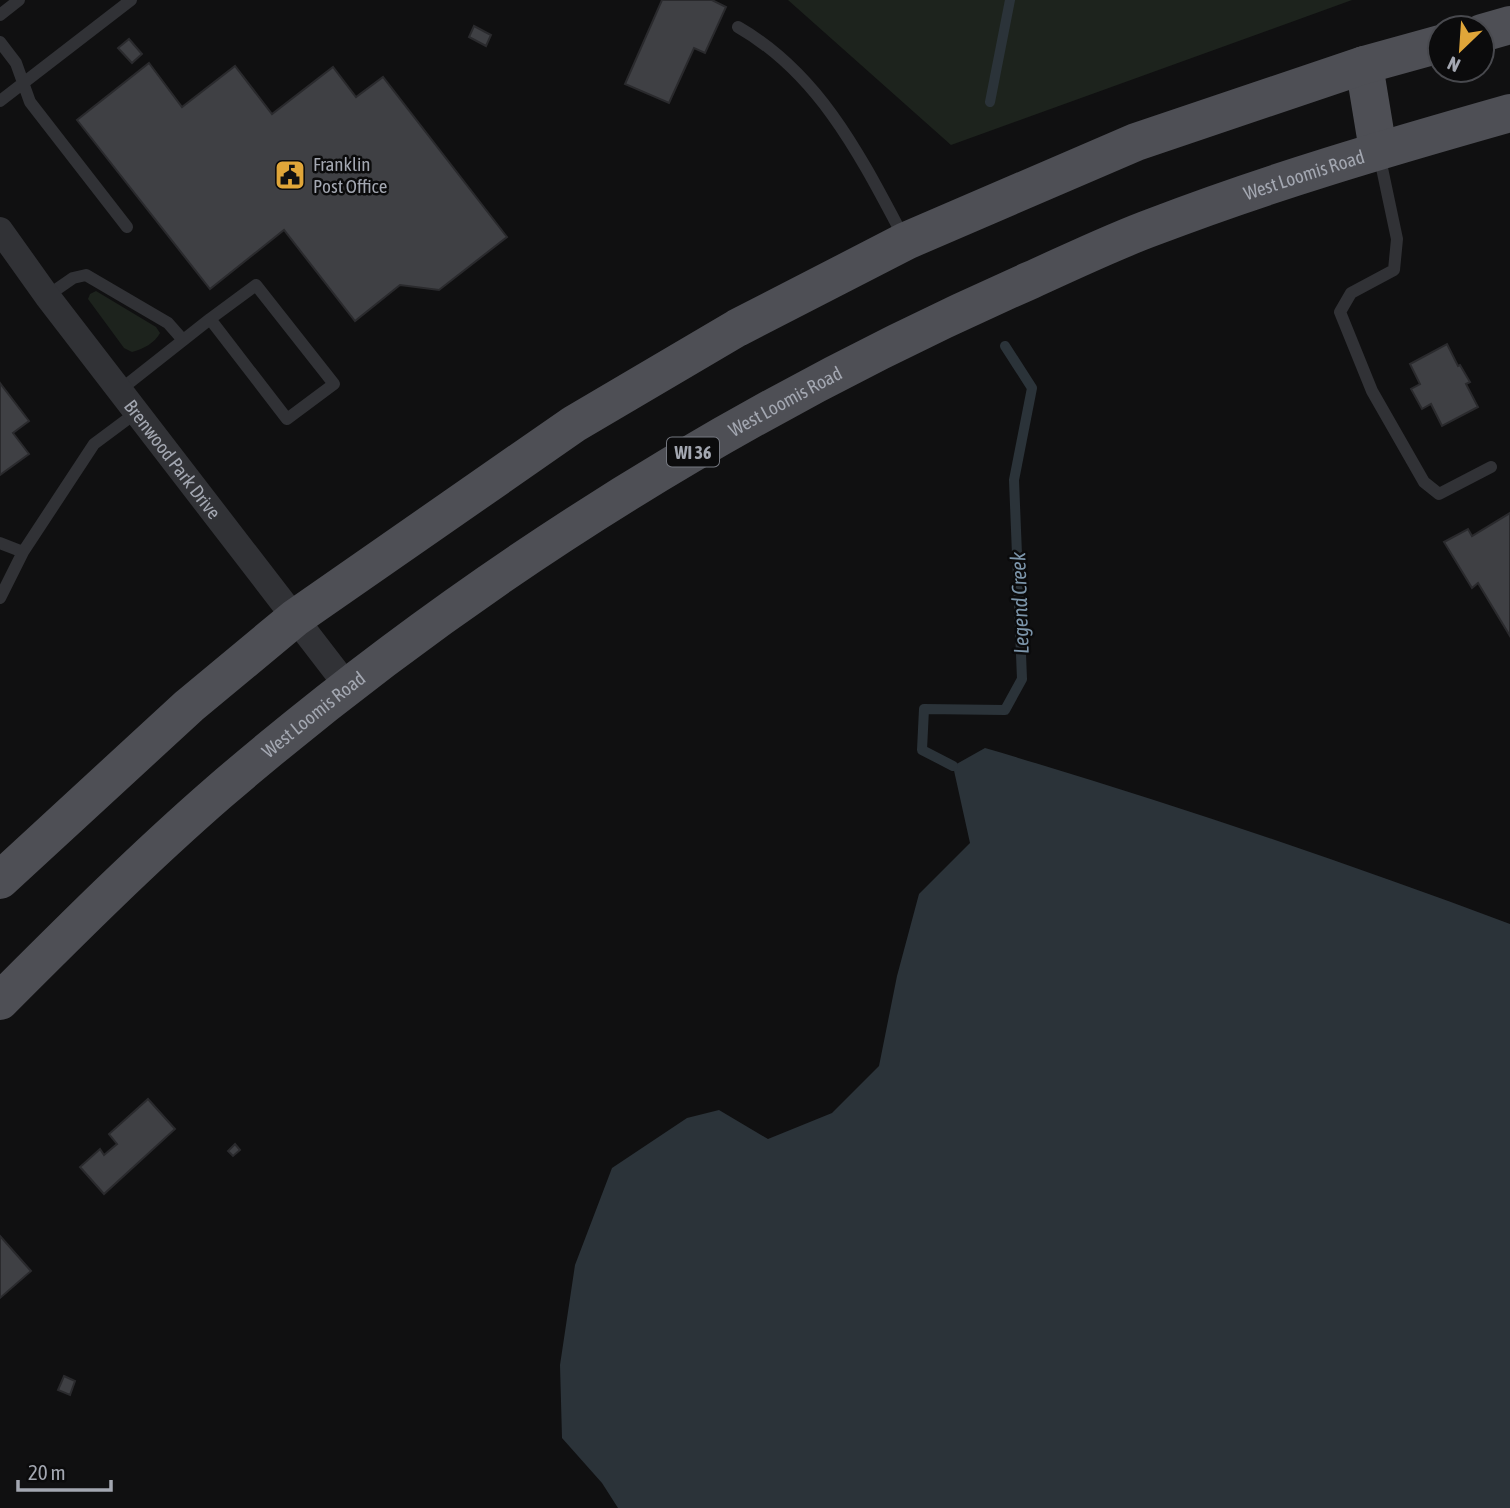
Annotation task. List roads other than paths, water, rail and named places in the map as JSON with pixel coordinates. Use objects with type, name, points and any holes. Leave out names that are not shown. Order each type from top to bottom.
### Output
[{"type":"main road","points":[[0,880],[189,706],[295,618],[574,424],[737,328],[906,241],[1136,142],[1364,65],[1426,48]]},
{"type":"main road","points":[[1364,65],[1378,150]]},
{"type":"main road","name":"West Loomis Road","points":[[0,1002],[101,900],[219,792],[348,687],[489,583],[637,484],[793,394],[952,315],[1152,227],[1378,150],[1510,113]]},
{"type":"street","name":"Brenwood Park Drive","points":[[0,230],[47,296],[348,687]]},
{"type":"lane","points":[[0,15],[19,0]]},
{"type":"lane","points":[[0,101],[131,0]]},
{"type":"lane","points":[[738,27],[758,39],[795,70],[831,110],[863,161],[906,241]]},
{"type":"lane","points":[[0,42],[16,63],[30,102],[127,227]]},
{"type":"lane","points":[[1378,150],[1397,239],[1394,270],[1351,293],[1340,312],[1372,391],[1424,482],[1439,494],[1491,467]]},
{"type":"lane","points":[[47,296],[73,278],[86,275],[169,323],[183,340]]},
{"type":"lane","points":[[120,390],[210,319],[256,285],[334,384],[287,419],[210,319]]},
{"type":"lane","points":[[0,598],[23,552],[94,444],[137,412]]},
{"type":"lane","points":[[0,543],[23,552]]},
{"type":"waterway","name":"Legend Creek","points":[[990,102],[1010,0]]},
{"type":"waterway","name":"Legend Creek","points":[[953,766],[922,750],[924,709],[1005,710],[1022,679],[1014,480],[1032,388],[1005,346]]},
{"type":"place","name":"Franklin Post Office","points":[[290,175]]}]
